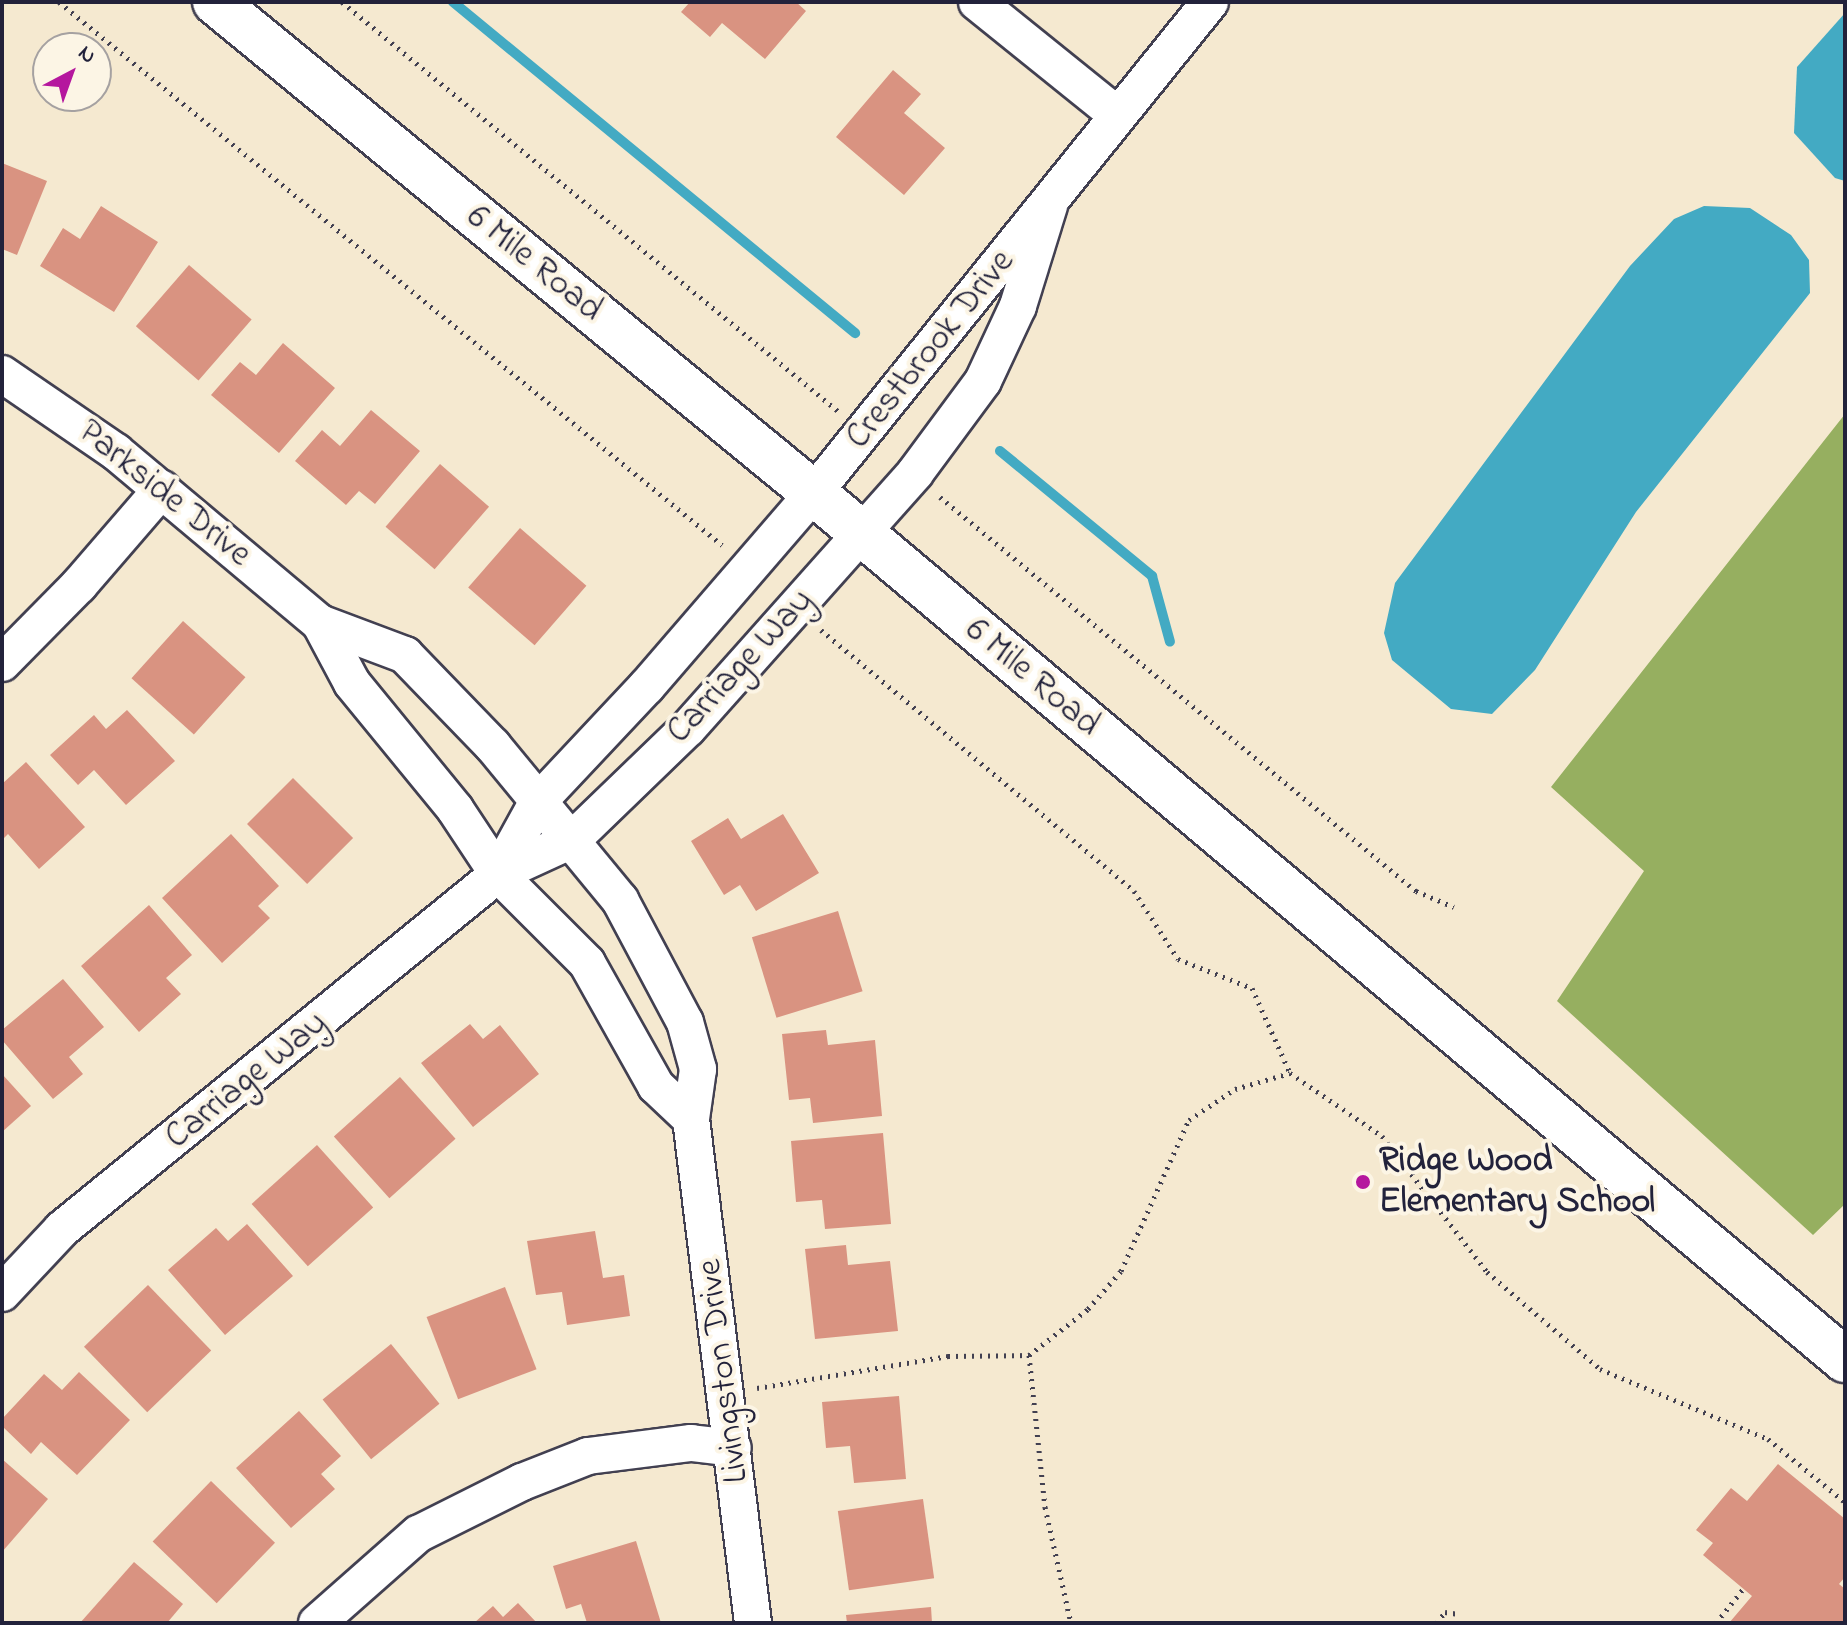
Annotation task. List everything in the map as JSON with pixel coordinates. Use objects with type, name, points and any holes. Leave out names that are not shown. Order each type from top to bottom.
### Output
[{"type":"street","name":"6 Mile Road","points":[[215,2],[860,533],[1845,1360]]},
{"type":"street","points":[[977,2],[1117,115]]},
{"type":"street","name":"Crestbrook Drive","points":[[813,494],[1049,206],[1117,115],[1210,2]]},
{"type":"street","name":"Crestbrook Drive","points":[[860,533],[915,473],[983,381],[1018,306],[1049,206]]},
{"type":"street","name":"Parkside Drive","points":[[2,374],[162,489],[320,623],[405,655],[493,746],[537,803],[572,840]]},
{"type":"street","points":[[2,663],[79,585],[162,489]]},
{"type":"street","name":"Carriage Way","points":[[498,874],[537,803],[813,494]]},
{"type":"street","name":"Carriage Way","points":[[2,1293],[62,1229],[498,874],[572,840],[688,728],[798,608],[860,533]]},
{"type":"street","name":"Parkside Drive","points":[[320,623],[352,683],[455,809],[498,874]]},
{"type":"street","name":"Livingston Drive","points":[[572,840],[620,900],[685,1022],[698,1069],[691,1119],[753,1623]]},
{"type":"street","points":[[498,874],[587,963],[656,1086],[691,1119]]},
{"type":"street","points":[[317,1623],[418,1534],[522,1482],[588,1456],[691,1443],[733,1448]]},
{"type":"path","points":[[59,2],[519,375],[749,568]]},
{"type":"path","points":[[342,2],[847,419]]},
{"type":"path","points":[[935,493],[1416,891],[1454,907]]},
{"type":"path","points":[[798,608],[1134,891],[1178,959],[1252,988],[1290,1073],[1382,1136],[1487,1272],[1600,1369],[1768,1439],[1845,1502]]},
{"type":"path","points":[[753,1389],[948,1356],[1029,1355],[1088,1309],[1121,1271],[1189,1120],[1235,1089],[1290,1073]]},
{"type":"path","points":[[1029,1355],[1045,1507],[1071,1623]]},
{"type":"path","points":[[1716,1623],[1743,1589]]},
{"type":"path","points":[[1437,1623],[1445,1612],[1459,1614]]},
{"type":"green space","points":[[1845,414],[1845,1204],[1813,1235],[1557,1001],[1644,871],[1551,787]]},
{"type":"water","points":[[1845,13],[1845,181],[1835,178],[1794,133],[1797,67]]},
{"type":"water","points":[[1704,206],[1750,208],[1791,235],[1809,260],[1810,293],[1636,512],[1535,670],[1492,714],[1451,709],[1392,660],[1384,633],[1395,583],[1630,266],[1674,219]]},
{"type":"building","points":[[690,2],[796,2],[806,11],[765,59],[722,23],[710,37],[681,12]]},
{"type":"building","points":[[893,70],[921,94],[904,113],[945,148],[904,195],[836,137]]},
{"type":"building","points":[[2,163],[47,181],[17,255],[2,249]]},
{"type":"building","points":[[101,206],[158,242],[114,312],[40,266],[63,228],[80,239]]},
{"type":"building","points":[[189,265],[252,319],[199,381],[136,326]]},
{"type":"building","points":[[283,343],[335,388],[279,453],[211,395],[240,362],[256,375]]},
{"type":"building","points":[[371,410],[420,451],[375,504],[359,491],[346,505],[295,461],[322,430],[340,446]]},
{"type":"building","points":[[440,464],[489,507],[435,569],[386,527]]},
{"type":"building","points":[[520,528],[586,586],[535,645],[468,588]]},
{"type":"building","points":[[183,621],[245,677],[194,734],[131,678]]},
{"type":"building","points":[[127,710],[175,761],[126,805],[94,770],[78,785],[50,755],[94,715],[106,729]]},
{"type":"building","points":[[26,762],[85,827],[39,869],[8,834],[2,840],[2,784]]},
{"type":"building","points":[[293,778],[353,838],[307,884],[247,824]]},
{"type":"building","points":[[783,814],[819,873],[756,911],[740,885],[724,895],[691,841],[728,818],[741,839]]},
{"type":"building","points":[[231,834],[279,886],[258,906],[270,918],[222,963],[162,898]]},
{"type":"building","points":[[149,905],[192,955],[166,978],[181,994],[139,1032],[81,966]]},
{"type":"building","points":[[838,911],[863,991],[776,1018],[752,937]]},
{"type":"building","points":[[63,979],[104,1027],[69,1057],[83,1074],[53,1099],[2,1040],[2,1030]]},
{"type":"building","points":[[470,1024],[483,1039],[500,1025],[539,1074],[473,1127],[421,1063]]},
{"type":"building","points":[[826,1030],[828,1045],[875,1040],[882,1116],[813,1123],[810,1098],[789,1100],[782,1034]]},
{"type":"building","points":[[2,1074],[31,1106],[2,1132]]},
{"type":"building","points":[[400,1077],[456,1139],[389,1198],[334,1137]]},
{"type":"building","points":[[883,1133],[891,1224],[825,1229],[822,1200],[796,1202],[791,1141]]},
{"type":"building","points":[[317,1145],[373,1207],[308,1266],[252,1204]]},
{"type":"building","points":[[247,1224],[293,1276],[225,1335],[168,1270],[216,1228],[228,1241]]},
{"type":"building","points":[[595,1231],[603,1278],[624,1275],[630,1316],[567,1325],[562,1292],[536,1295],[527,1241]]},
{"type":"building","points":[[846,1245],[848,1265],[890,1261],[898,1331],[815,1339],[805,1249]]},
{"type":"building","points":[[148,1285],[211,1350],[147,1412],[84,1347]]},
{"type":"building","points":[[505,1287],[537,1369],[458,1399],[427,1317]]},
{"type":"building","points":[[391,1344],[439,1404],[371,1459],[323,1399]]},
{"type":"building","points":[[79,1372],[130,1420],[77,1475],[41,1442],[31,1454],[2,1426],[2,1419],[44,1374],[62,1390]]},
{"type":"building","points":[[899,1396],[906,1479],[854,1483],[850,1446],[826,1448],[822,1402]]},
{"type":"building","points":[[299,1411],[341,1456],[321,1474],[335,1489],[291,1528],[236,1468]]},
{"type":"building","points":[[2,1459],[48,1499],[2,1552]]},
{"type":"building","points":[[1778,1464],[1845,1519],[1845,1577],[1839,1584],[1845,1589],[1845,1623],[1729,1623],[1752,1596],[1703,1555],[1713,1543],[1696,1530],[1731,1488],[1747,1501]]},
{"type":"building","points":[[211,1481],[275,1543],[217,1603],[153,1541]]},
{"type":"building","points":[[923,1499],[934,1578],[849,1590],[838,1511]]},
{"type":"building","points":[[636,1541],[661,1623],[587,1623],[581,1604],[566,1609],[553,1566]]},
{"type":"building","points":[[134,1562],[183,1604],[167,1623],[80,1623]]},
{"type":"building","points":[[518,1603],[537,1623],[474,1623],[493,1606],[503,1617]]},
{"type":"building","points":[[931,1607],[932,1623],[847,1623],[846,1615]]},
{"type":"waterway","points":[[453,2],[855,333]]},
{"type":"waterway","points":[[1000,451],[1152,576],[1170,642]]},
{"type":"place","name":"Ridge Wood Elementary School","points":[[1363,1182]]}]
